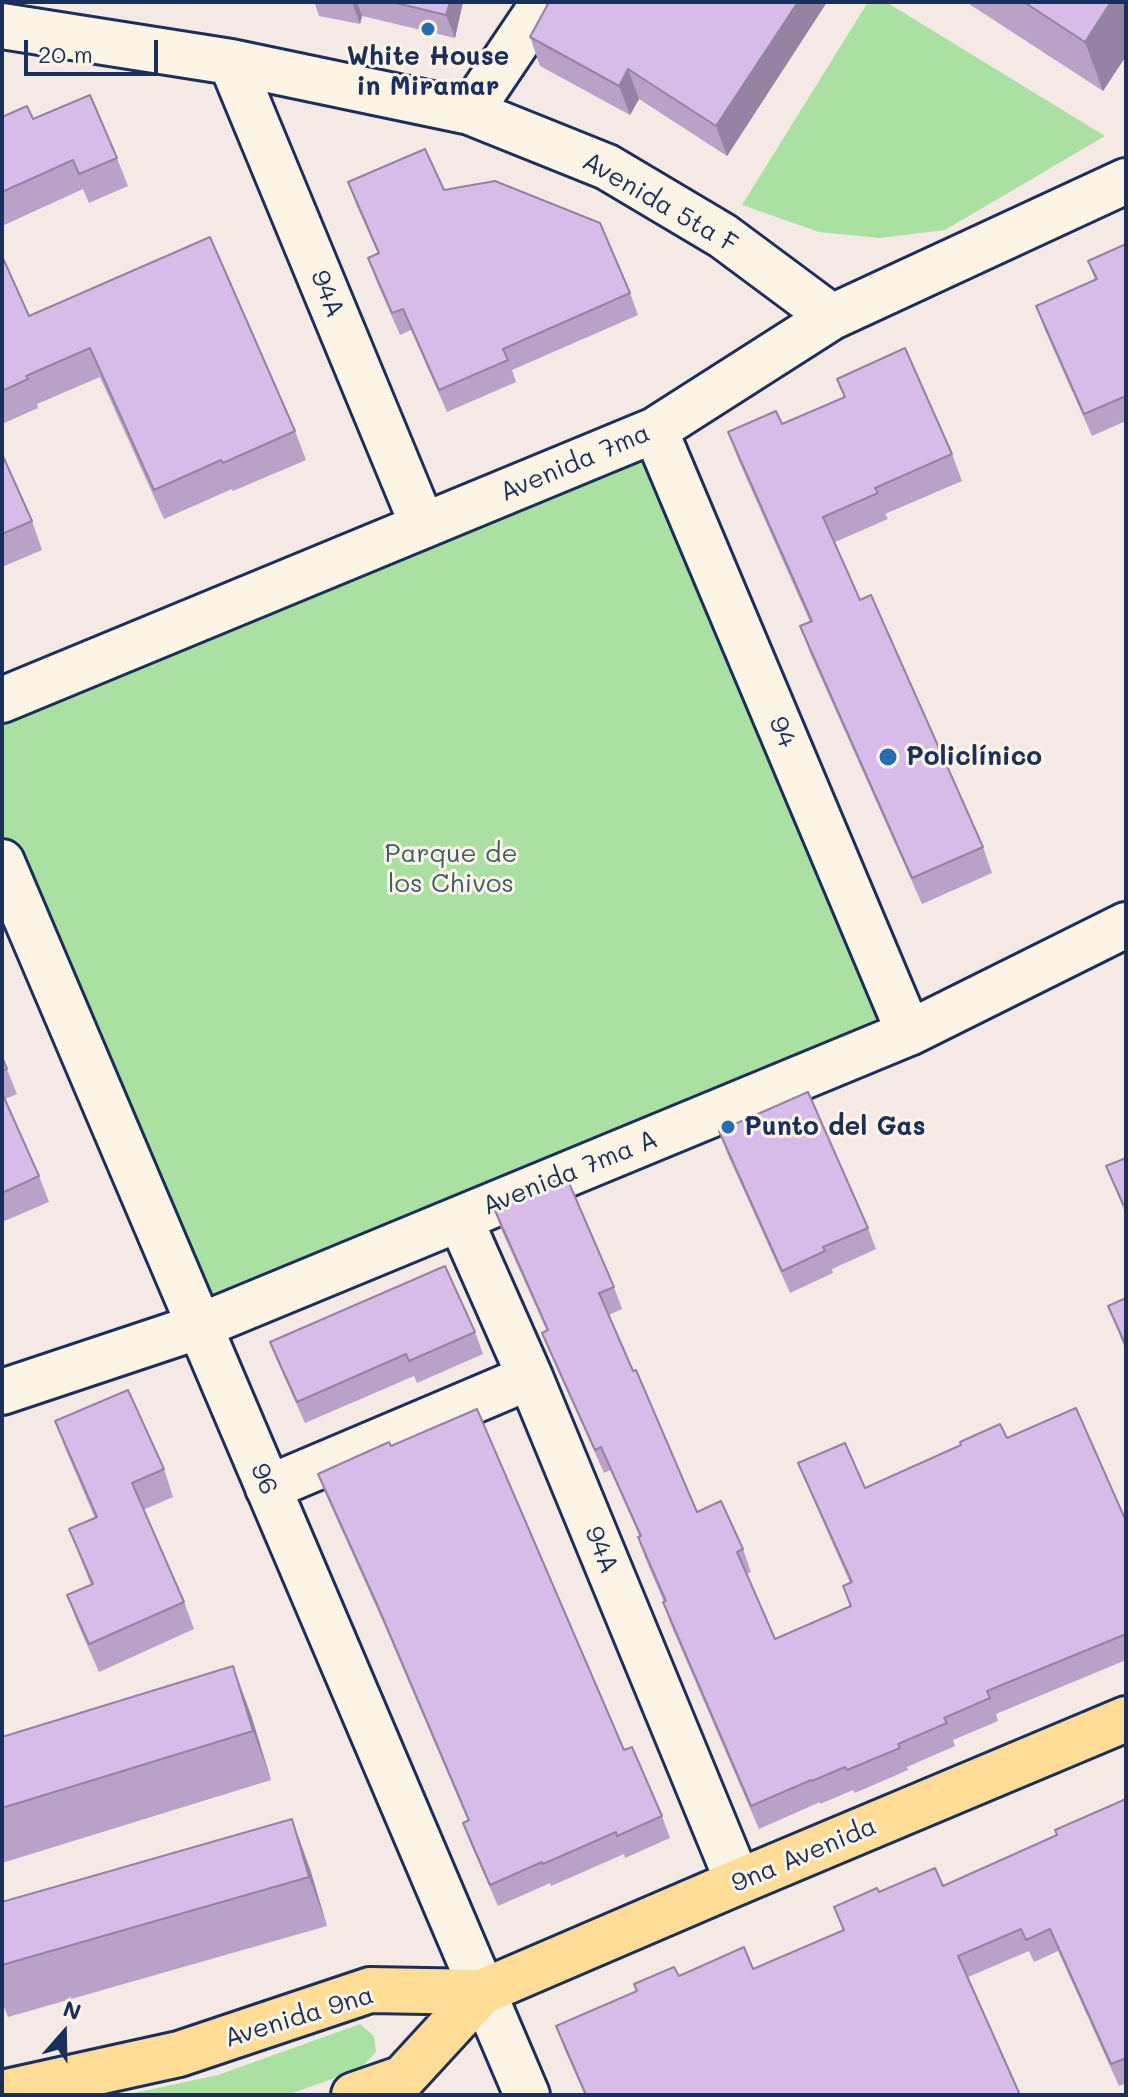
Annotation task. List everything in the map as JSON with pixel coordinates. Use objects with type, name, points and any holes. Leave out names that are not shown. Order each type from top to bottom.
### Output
[{"type":"main road","name":"9na Avenida","points":[[482,1992],[1126,1719]]},
{"type":"main road","name":"Avenida 9na","points":[[2,2093],[179,2054],[370,1990],[482,1992]]},
{"type":"main road","points":[[354,2095],[403,2078],[482,1992]]},
{"type":"street","points":[[470,112],[544,2]]},
{"type":"street","name":"Avenida 5ta F","points":[[2,26],[231,62],[470,112],[607,167],[723,236],[832,317]]},
{"type":"street","name":"94A","points":[[231,62],[423,526]]},
{"type":"street","name":"Avenida 7ma","points":[[2,700],[655,430],[832,317],[1126,181]]},
{"type":"street","name":"94","points":[[655,430],[909,1033]]},
{"type":"street","name":"96","points":[[2,862],[527,2095]]},
{"type":"street","name":"Avenida 7ma A","points":[[2,1392],[200,1326],[909,1033],[1126,925]]},
{"type":"street","name":"94A","points":[[460,1219],[530,1377],[738,1882]]},
{"type":"street","points":[[268,1488],[530,1377]]},
{"type":"green space","points":[[868,2],[886,2],[1105,136],[945,230],[880,238],[819,232],[742,205]]},
{"type":"green space","name":"Parque de los Chivos","points":[[655,430],[909,1033],[200,1326],[2,862],[2,700]]},
{"type":"green space","points":[[360,2024],[374,2036],[376,2052],[360,2069],[287,2095],[125,2095],[218,2075]]},
{"type":"building","points":[[392,2],[450,2],[446,15]]},
{"type":"building","points":[[549,2],[798,2],[716,126],[628,69],[619,86],[530,37]]},
{"type":"building","points":[[1024,2],[1111,2],[1085,42]]},
{"type":"building","points":[[90,95],[117,158],[79,174],[73,160],[2,192],[2,117],[27,106],[33,119]]},
{"type":"building","points":[[425,149],[444,190],[495,181],[600,223],[630,293],[503,349],[508,360],[439,390],[403,309],[392,313],[368,258],[379,253],[348,182]]},
{"type":"building","points":[[210,237],[295,431],[154,490],[90,348],[26,376],[28,379],[2,391],[2,256],[29,316]]},
{"type":"building","points":[[1126,244],[1126,396],[1084,414],[1036,306],[1097,279],[1088,261]]},
{"type":"building","points":[[905,348],[952,454],[875,488],[878,493],[823,517],[860,600],[871,595],[983,847],[912,878],[800,626],[812,621],[728,432],[776,411],[782,424],[845,397],[837,379]]},
{"type":"building","points":[[2,454],[32,521],[2,534]]},
{"type":"building","points":[[808,1092],[868,1228],[823,1247],[825,1251],[782,1271],[719,1131]]},
{"type":"building","points":[[2,1093],[39,1176],[2,1193]]},
{"type":"building","points":[[1126,1158],[1126,1203],[1123,1204],[1106,1166]]},
{"type":"building","points":[[566,1176],[614,1287],[599,1293],[633,1371],[636,1370],[697,1512],[721,1501],[743,1549],[737,1552],[775,1639],[851,1606],[843,1586],[852,1582],[798,1463],[845,1443],[865,1488],[1000,1424],[1007,1438],[1076,1408],[1126,1521],[1126,1634],[987,1691],[990,1698],[944,1718],[947,1723],[898,1744],[900,1748],[847,1770],[845,1767],[811,1780],[751,1806],[663,1602],[666,1601],[638,1537],[641,1536],[601,1447],[595,1450],[542,1333],[548,1330],[493,1206]]},
{"type":"building","points":[[445,1266],[475,1332],[409,1361],[406,1354],[297,1402],[270,1342]]},
{"type":"building","points":[[1126,1298],[1126,1346],[1108,1306]]},
{"type":"building","points":[[128,1390],[164,1469],[132,1483],[184,1602],[89,1644],[67,1595],[93,1584],[69,1529],[97,1517],[55,1421]]},
{"type":"building","points":[[477,1409],[624,1750],[632,1747],[662,1816],[490,1885],[463,1823],[469,1820],[318,1474],[389,1442],[391,1446]]},
{"type":"building","points":[[233,1666],[253,1731],[2,1808],[2,1737]]},
{"type":"building","points":[[1126,1799],[1126,2058],[1111,2064],[1050,1929],[1026,1940],[1021,1929],[958,1956],[1020,2095],[586,2095],[556,2026],[637,1991],[634,1984],[674,1967],[679,1976],[744,1947],[753,1969],[844,1930],[834,1907],[935,1868],[943,1886],[1057,1835],[1055,1830]]},
{"type":"building","points":[[292,1819],[309,1877],[2,1965],[2,1902]]},
{"type":"place","name":"White House in Miramar","points":[[428,29]]},
{"type":"place","name":"Policlínico","points":[[888,757]]},
{"type":"place","name":"Punto del Gas","points":[[728,1127]]}]
